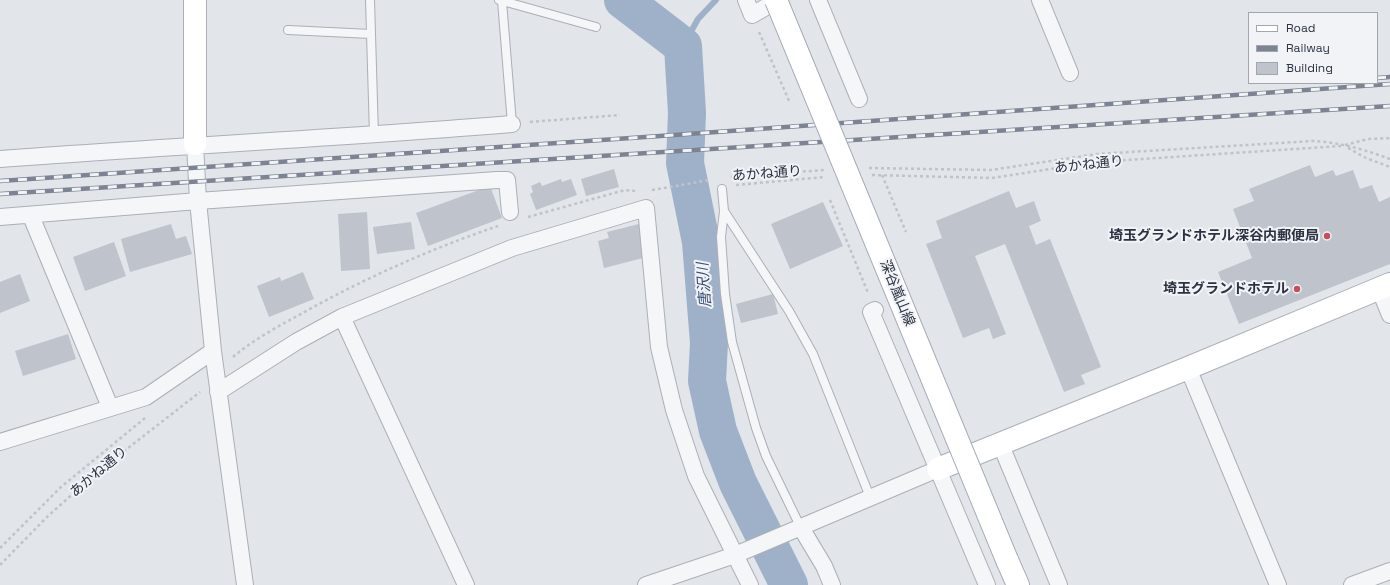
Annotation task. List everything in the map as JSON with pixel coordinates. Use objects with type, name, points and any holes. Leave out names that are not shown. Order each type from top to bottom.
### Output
[{"type":"main road","points":[[194,0],[195,144]]},
{"type":"main road","name":"深谷嵐山線","points":[[777,0],[1018,585]]},
{"type":"main road","points":[[938,469],[1188,368],[1384,286]]},
{"type":"street","points":[[746,0],[752,15],[777,0]]},
{"type":"street","points":[[818,0],[859,99]]},
{"type":"street","points":[[1040,0],[1070,73]]},
{"type":"street","points":[[0,159],[195,144],[374,135],[512,124]]},
{"type":"street","points":[[195,144],[198,201],[213,352],[211,389],[245,585]]},
{"type":"street","points":[[0,217],[31,216],[198,201],[497,180],[507,180],[510,212]]},
{"type":"street","points":[[211,389],[342,317],[512,248],[646,208],[659,346],[674,410],[696,476],[739,553],[750,585]]},
{"type":"street","points":[[31,216],[110,407]]},
{"type":"street","points":[[1384,286],[1390,315]]},
{"type":"street","points":[[875,310],[870,312],[987,585]]},
{"type":"street","points":[[342,317],[466,585]]},
{"type":"street","points":[[0,442],[146,397],[213,352]]},
{"type":"street","points":[[1188,368],[1278,585]]},
{"type":"street","points":[[1000,443],[1059,585]]},
{"type":"street","points":[[646,585],[739,553],[938,469]]},
{"type":"street","points":[[796,528],[824,566],[832,585]]},
{"type":"street","points":[[1352,585],[1390,571]]},
{"type":"lane","points":[[370,0],[374,135]]},
{"type":"lane","points":[[512,124],[500,1],[596,27]]},
{"type":"lane","points":[[288,30],[371,34]]},
{"type":"lane","points":[[722,189],[724,211],[721,236],[725,294],[732,342],[756,428],[796,528]]},
{"type":"lane","points":[[724,211],[789,311],[813,354],[870,497]]},
{"type":"path","points":[[752,15],[790,103]]},
{"type":"path","points":[[512,124],[620,115]]},
{"type":"path","points":[[1344,146],[1368,139],[1390,138]]},
{"type":"path","name":"あかね通り","points":[[862,168],[991,170],[1097,154],[1314,141],[1328,141],[1367,151],[1390,159]]},
{"type":"path","name":"あかね通り","points":[[871,175],[992,178],[1096,162],[1344,146],[1366,158],[1390,167]]},
{"type":"path","name":"あかね通り","points":[[726,177],[828,169]]},
{"type":"path","points":[[882,175],[906,232]]},
{"type":"path","name":"あかね通り","points":[[731,183],[736,185],[832,176]]},
{"type":"path","name":"あかね通り","points":[[655,189],[712,179]]},
{"type":"path","points":[[830,200],[875,310]]},
{"type":"path","name":"あかね通り","points":[[0,565],[48,516],[90,478],[141,437],[196,396],[211,389]]},
{"type":"path","name":"あかね通り","points":[[0,548],[61,487],[151,414]]},
{"type":"building","points":[[1310,165],[1315,177],[1333,170],[1336,176],[1353,170],[1360,189],[1372,185],[1379,202],[1390,197],[1390,264],[1239,324],[1218,272],[1252,258],[1233,209],[1254,201],[1249,189]]},
{"type":"building","points":[[614,169],[619,187],[586,196],[581,179]]},
{"type":"building","points":[[561,179],[562,182],[571,179],[577,195],[536,210],[530,194],[533,192],[531,186],[540,182],[542,186]]},
{"type":"building","points":[[490,186],[502,218],[428,246],[416,213]]},
{"type":"building","points":[[1009,191],[1016,208],[1034,201],[1041,221],[1029,226],[1036,245],[1050,239],[1101,367],[1081,375],[1085,384],[1064,392],[1005,244],[975,256],[1006,334],[993,339],[989,328],[963,338],[926,244],[942,238],[936,221]]},
{"type":"building","points":[[823,202],[843,246],[790,269],[771,224]]},
{"type":"building","points":[[367,212],[370,269],[341,271],[338,214]]},
{"type":"building","points":[[411,222],[415,249],[377,254],[373,227]]},
{"type":"building","points":[[171,224],[176,239],[186,236],[192,254],[130,272],[121,239]]},
{"type":"building","points":[[639,224],[647,257],[604,268],[598,241],[609,238],[607,232]]},
{"type":"building","points":[[114,242],[126,276],[85,291],[73,257]]},
{"type":"building","points":[[303,272],[314,299],[269,317],[257,286],[280,277],[281,281]]},
{"type":"building","points":[[20,274],[30,301],[0,313],[0,282]]},
{"type":"building","points":[[773,294],[778,314],[741,323],[736,304]]},
{"type":"building","points":[[68,334],[76,359],[23,376],[15,351]]},
{"type":"waterway","name":"唐沢川","points":[[623,0],[683,46],[687,113],[685,163],[701,242],[709,343],[707,381],[718,431],[738,483],[789,585]]},
{"type":"waterway","points":[[683,46],[698,19],[716,0]]},
{"type":"railway","points":[[1378,78],[1390,77]]},
{"type":"railway","points":[[0,181],[1390,84]]},
{"type":"railway","points":[[0,194],[1390,106]]},
{"type":"place","name":"埼玉グランドホテル深谷内郵便局","points":[[1327,236]]},
{"type":"place","name":"埼玉グランドホテル","points":[[1297,289]]}]
